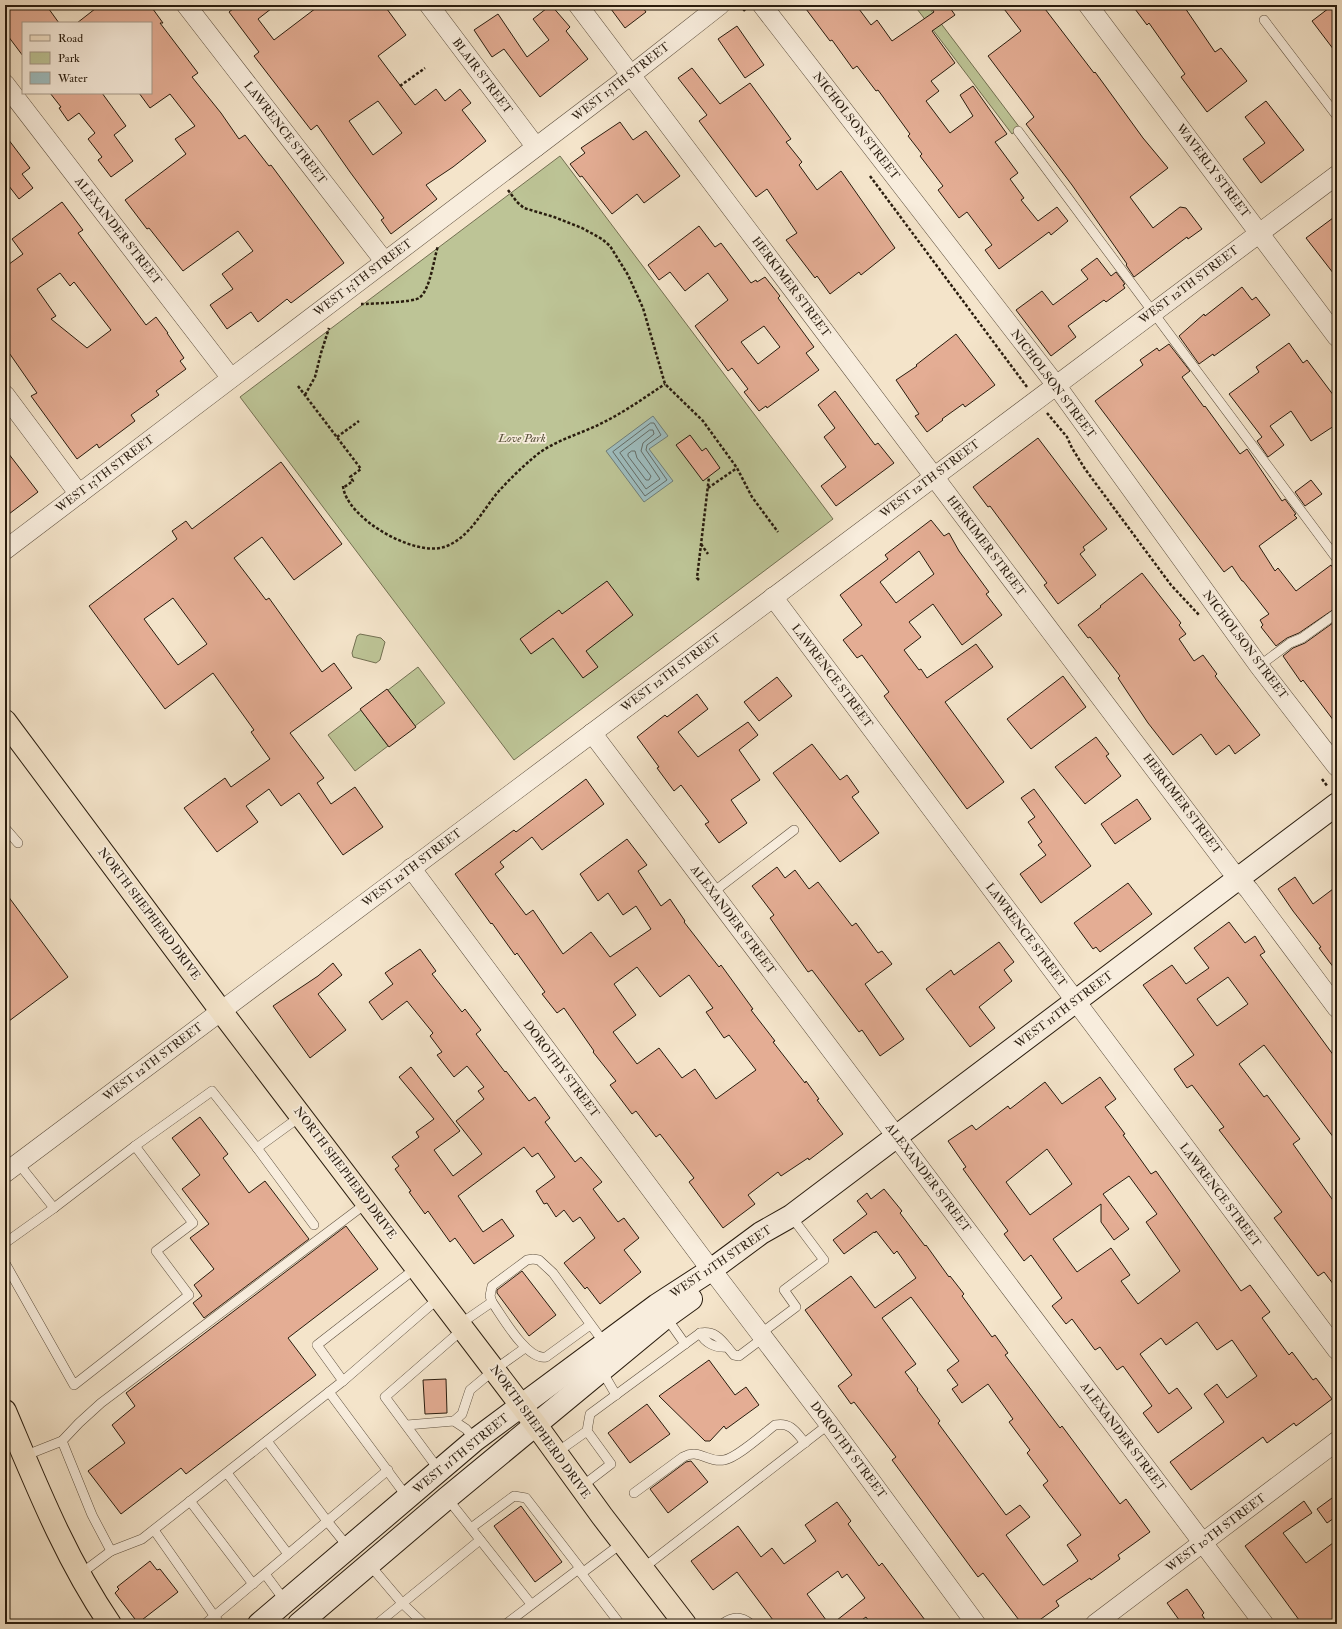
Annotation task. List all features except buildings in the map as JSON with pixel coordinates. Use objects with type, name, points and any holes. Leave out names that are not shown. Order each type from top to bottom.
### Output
[{"type":"main road","name":"NORTH SHEPHERD DRIVE","points":[[5,721],[221,1011],[462,1326],[622,1543],[685,1624]]},
{"type":"main road","name":"WEST 11TH STREET","points":[[260,1624],[348,1547],[475,1440],[657,1305],[714,1274],[765,1243],[791,1216],[1239,877],[1333,796]]},
{"type":"main road","name":"WEST 11TH STREET","points":[[299,1624],[447,1498],[602,1372],[714,1274]]},
{"type":"main road","points":[[5,1411],[43,1500],[79,1575],[110,1624]]},
{"type":"main road","points":[[369,1564],[382,1535],[415,1504],[437,1472]]},
{"type":"main road","points":[[289,1624],[294,1616],[337,1574],[348,1547]]},
{"type":"street","name":"LAWRENCE STREET","points":[[186,5],[385,262]]},
{"type":"street","name":"BLAIR STREET","points":[[429,5],[536,147]]},
{"type":"street","name":"HERKIMER STREET","points":[[578,5],[1230,869],[1239,877],[1337,1008]]},
{"type":"street","name":"WEST 13TH STREET","points":[[5,550],[631,75],[720,5]]},
{"type":"street","name":"WAVERLY STREET","points":[[1088,5],[1337,337]]},
{"type":"street","name":"NICHOLSON STREET","points":[[756,11],[1056,385],[1259,666],[1337,767]]},
{"type":"street","name":"ALEXANDER STREET","points":[[5,84],[231,378]]},
{"type":"street","name":"WEST 12TH STREET","points":[[12,1168],[1152,312],[1337,175]]},
{"type":"street","points":[[5,395],[79,494]]},
{"type":"street","name":"LAWRENCE STREET","points":[[773,597],[1337,1350]]},
{"type":"street","name":"ALEXANDER STREET","points":[[592,733],[1264,1624]]},
{"type":"street","name":"DOROTHY STREET","points":[[411,868],[714,1274],[829,1424],[976,1624]]},
{"type":"street","name":"WEST 10TH STREET","points":[[1095,1624],[1337,1441]]},
{"type":"lane","points":[[1264,20],[1337,116]]},
{"type":"lane","points":[[1018,131],[1337,559]]},
{"type":"lane","points":[[1259,666],[1290,643],[1302,638],[1337,613]]},
{"type":"lane","points":[[5,828],[18,843]]},
{"type":"lane","points":[[712,892],[794,830]]},
{"type":"lane","points":[[5,1243],[212,1091],[257,1148],[314,1225]]},
{"type":"lane","points":[[257,1148],[301,1116]]},
{"type":"lane","points":[[5,1263],[74,1385],[189,1295],[156,1251],[193,1223],[136,1146]]},
{"type":"lane","points":[[12,1168],[54,1208]]},
{"type":"lane","points":[[24,1456],[62,1441],[79,1422],[101,1403],[368,1202]]},
{"type":"lane","points":[[556,1453],[587,1431],[590,1414],[700,1333],[708,1332],[723,1340],[734,1355],[739,1356],[796,1308],[784,1290],[824,1260],[791,1216]]},
{"type":"lane","points":[[590,1324],[546,1357],[538,1357],[525,1348],[492,1302],[490,1296],[492,1286],[527,1260],[539,1260],[553,1274],[605,1344]]},
{"type":"lane","points":[[344,1381],[317,1345],[417,1267]]},
{"type":"lane","points":[[79,1575],[111,1551],[142,1539],[154,1530],[344,1381],[440,1297]]},
{"type":"lane","points":[[437,1472],[406,1425],[385,1397],[462,1326],[492,1302]]},
{"type":"lane","points":[[666,1317],[685,1344]]},
{"type":"lane","points":[[454,1422],[462,1414],[470,1390],[494,1370],[525,1348]]},
{"type":"lane","points":[[602,1372],[616,1395]]},
{"type":"lane","points":[[329,1392],[407,1497]]},
{"type":"lane","points":[[406,1425],[454,1422],[466,1429],[475,1440]]},
{"type":"lane","points":[[634,1493],[690,1453],[697,1453],[715,1461],[730,1459],[775,1425],[783,1424],[790,1426],[805,1443]]},
{"type":"lane","points":[[642,1569],[829,1424]]},
{"type":"lane","points":[[581,1487],[611,1464],[587,1431]]},
{"type":"lane","points":[[62,1441],[92,1515],[111,1551]]},
{"type":"lane","points":[[267,1441],[327,1522],[348,1547]]},
{"type":"lane","points":[[205,1624],[217,1620],[265,1574],[388,1470]]},
{"type":"lane","points":[[227,1473],[288,1554]]},
{"type":"lane","points":[[471,1528],[514,1496],[526,1498],[580,1568],[580,1571],[620,1624]]},
{"type":"lane","points":[[447,1498],[531,1604]]},
{"type":"lane","points":[[190,1501],[254,1584]]},
{"type":"lane","points":[[154,1530],[217,1620]]},
{"type":"lane","points":[[377,1624],[480,1540]]},
{"type":"lane","points":[[506,1624],[531,1604],[622,1543]]},
{"type":"lane","points":[[369,1564],[402,1604],[424,1624]]},
{"type":"lane","points":[[265,1574],[286,1601]]},
{"type":"lane","points":[[722,1624],[736,1617],[745,1619],[751,1624]]},
{"type":"path","points":[[740,5],[756,11]]},
{"type":"path","points":[[400,86],[424,68]]},
{"type":"path","points":[[867,172],[1028,388]]},
{"type":"path","points":[[498,176],[517,202],[524,208],[554,217],[582,228],[602,239],[610,246],[628,275],[643,308],[665,384],[703,421],[736,468],[752,497],[778,532]]},
{"type":"path","points":[[361,304],[410,301],[420,298],[426,288],[438,246]]},
{"type":"path","points":[[305,395],[315,377],[329,328]]},
{"type":"path","points":[[298,386],[361,469],[350,477],[353,481],[343,487],[346,497],[356,509],[386,535],[418,546],[443,548],[458,540],[498,492],[538,454],[556,443],[613,418],[665,384]]},
{"type":"path","points":[[1042,407],[1068,437],[1072,448],[1085,469],[1167,579],[1200,617]]},
{"type":"path","points":[[337,437],[359,421]]},
{"type":"path","points":[[708,488],[736,468]]},
{"type":"path","points":[[698,580],[697,578],[709,477]]},
{"type":"path","points":[[701,544],[708,554]]},
{"type":"path","points":[[1318,774],[1333,796]]},
{"type":"green space","points":[[914,5],[927,5],[1020,128],[1012,134]]},
{"type":"green space","name":"Love Park","points":[[560,156],[833,519],[514,760],[240,397]]},
{"type":"green space","points":[[360,634],[381,638],[385,642],[380,660],[376,663],[353,657],[352,653],[357,636]]},
{"type":"green space","points":[[418,667],[445,703],[415,726],[388,690]]},
{"type":"green space","points":[[361,710],[388,746],[355,771],[328,735]]},
{"type":"water","points":[[653,416],[668,436],[649,449],[673,481],[644,502],[606,451]]}]
